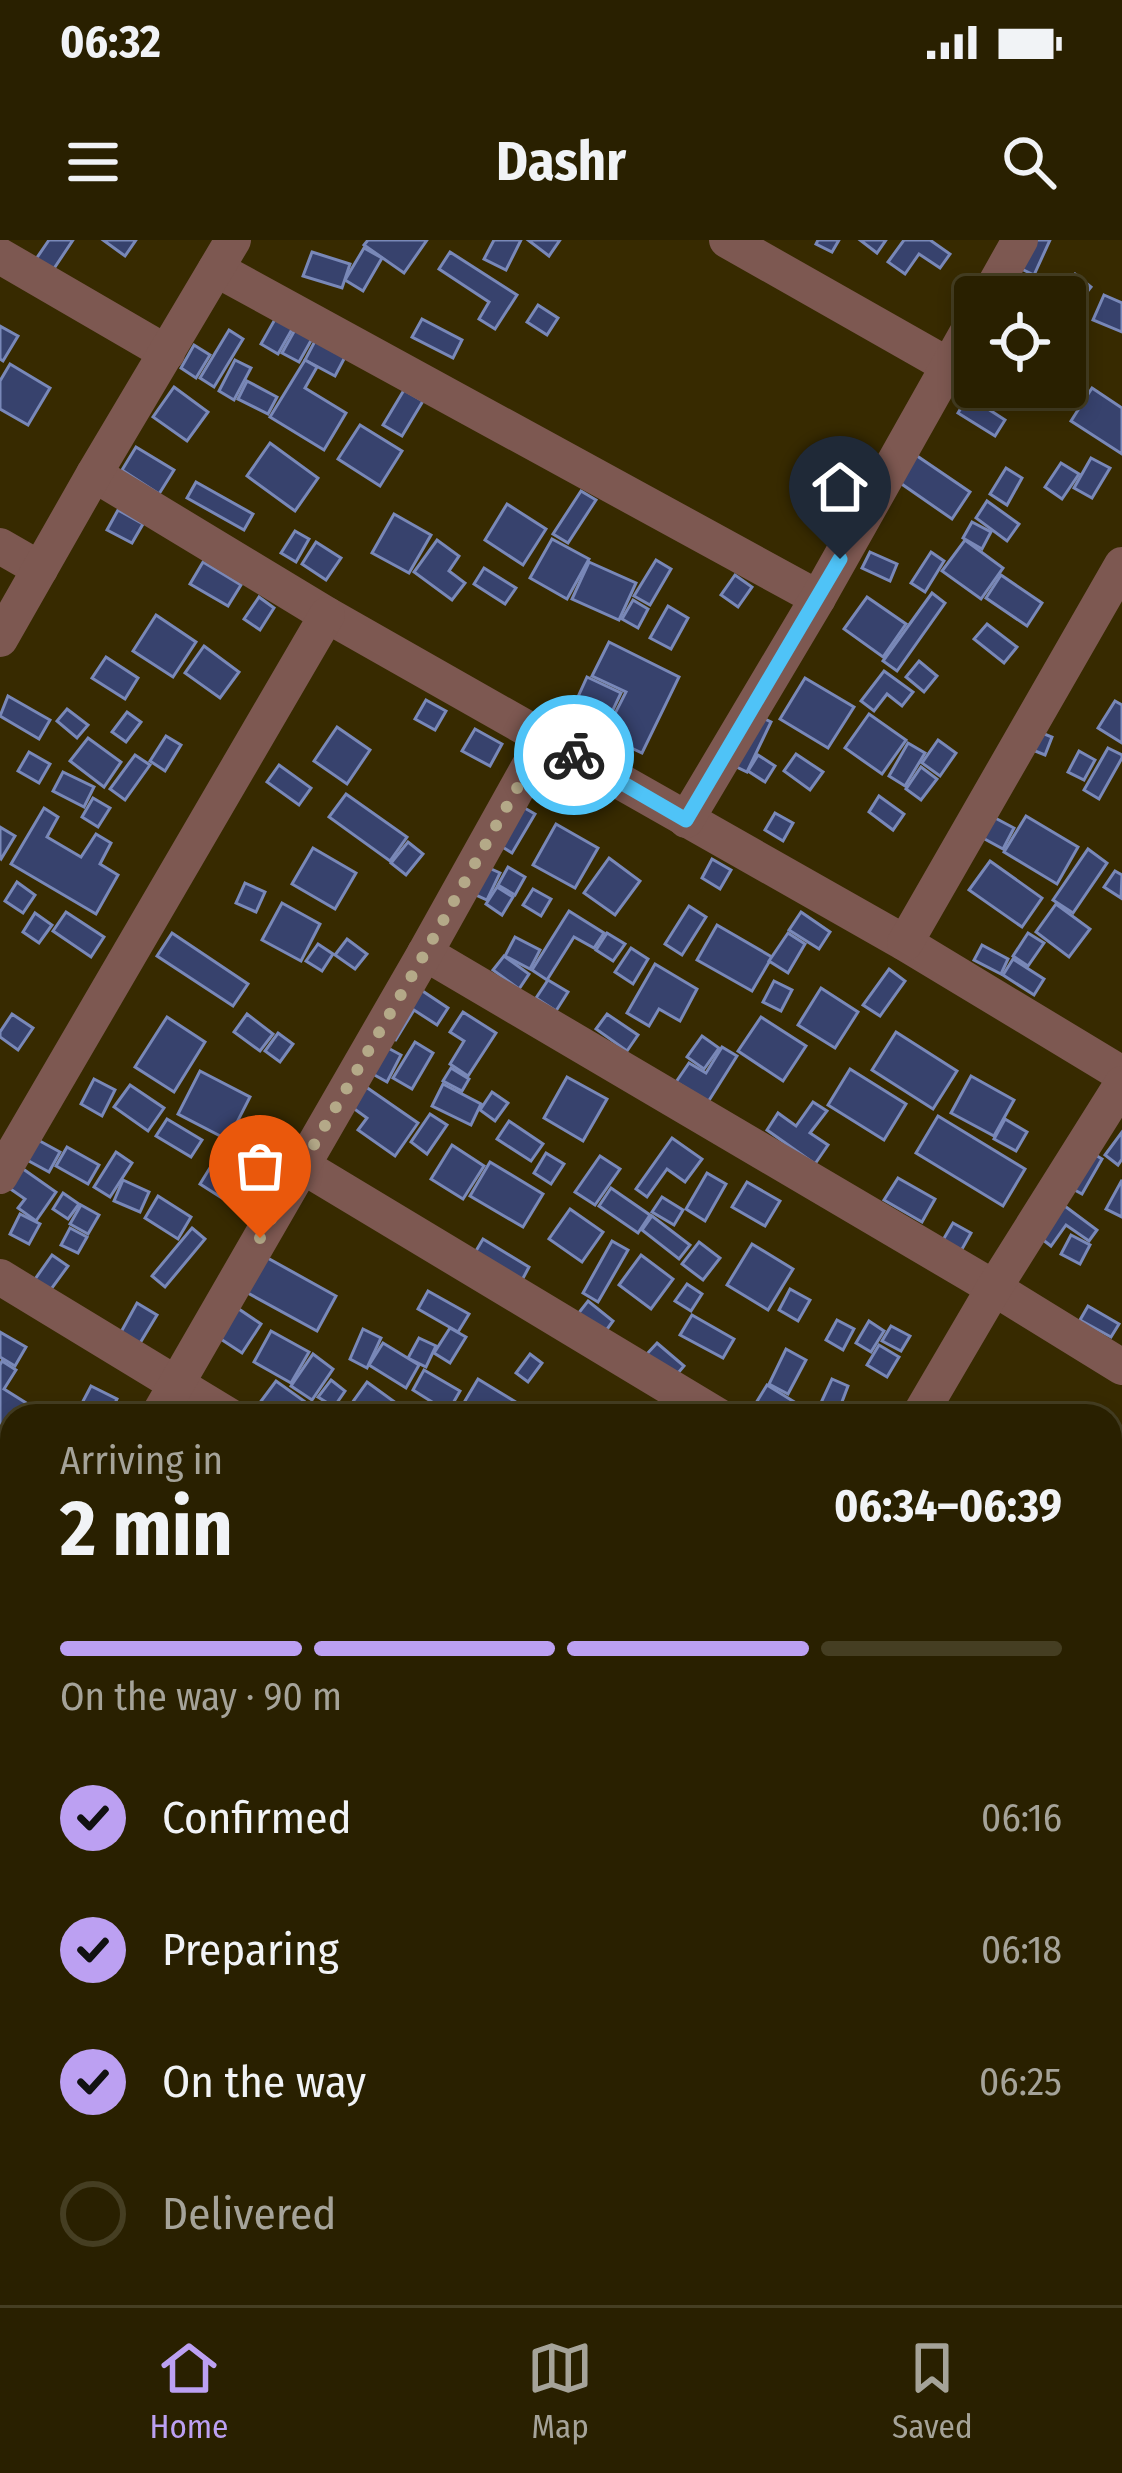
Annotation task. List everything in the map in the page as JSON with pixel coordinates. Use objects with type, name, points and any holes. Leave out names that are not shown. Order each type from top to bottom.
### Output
[{"type":"street","points":[[728,240],[949,366]]},
{"type":"street","points":[[1000,276],[1020,240]]},
{"type":"street","points":[[0,639],[225,255],[818,598]]},
{"type":"street","points":[[0,256],[167,353]]},
{"type":"street","points":[[686,820],[954,357]]},
{"type":"street","points":[[94,474],[327,614],[905,943],[1122,1074]]},
{"type":"street","points":[[0,546],[40,569]]},
{"type":"street","points":[[905,943],[1122,565]]},
{"type":"street","points":[[0,1176],[327,614]]},
{"type":"street","points":[[165,1404],[545,738]]},
{"type":"street","points":[[425,953],[1122,1367]]},
{"type":"street","points":[[926,1404],[1122,1084]]},
{"type":"street","points":[[301,1166],[698,1404]]},
{"type":"street","points":[[0,1277],[210,1404]]},
{"type":"building","points":[[49,240],[73,240],[53,270],[36,259]]},
{"type":"building","points":[[103,240],[136,240],[125,256]]},
{"type":"building","points":[[368,240],[427,240],[404,273],[364,245]]},
{"type":"building","points":[[494,240],[521,240],[506,270],[484,259]]},
{"type":"building","points":[[528,240],[560,240],[549,256]]},
{"type":"building","points":[[839,240],[832,252],[816,244]]},
{"type":"building","points":[[860,240],[886,240],[877,253]]},
{"type":"building","points":[[904,240],[930,240],[950,254],[940,268],[919,254],[905,274],[888,262]]},
{"type":"building","points":[[1020,240],[1050,240],[1034,275],[1009,263]]},
{"type":"building","points":[[364,248],[382,258],[363,291],[345,280]]},
{"type":"building","points":[[312,252],[350,264],[342,288],[303,276]]},
{"type":"building","points":[[450,252],[517,295],[495,329],[479,319],[489,302],[439,269]]},
{"type":"building","points":[[1104,295],[1122,303],[1122,332],[1093,320]]},
{"type":"building","points":[[538,305],[558,318],[547,335],[527,322]]},
{"type":"building","points":[[278,314],[295,324],[278,354],[261,344]]},
{"type":"building","points":[[422,319],[462,340],[453,358],[412,337]]},
{"type":"building","points":[[0,326],[18,336],[3,361],[0,359]]},
{"type":"building","points":[[296,328],[313,337],[299,362],[282,353]]},
{"type":"building","points":[[229,330],[243,339],[214,387],[200,378]]},
{"type":"building","points":[[315,341],[345,357],[335,376],[305,360]]},
{"type":"building","points":[[194,345],[210,355],[196,378],[181,368]]},
{"type":"building","points":[[235,360],[251,368],[234,400],[219,391]]},
{"type":"building","points":[[305,360],[317,367],[305,388],[346,413],[324,450],[270,417]]},
{"type":"building","points":[[10,364],[50,388],[28,425],[0,409],[0,381]]},
{"type":"building","points":[[247,381],[277,397],[268,414],[238,399]]},
{"type":"building","points":[[174,387],[208,412],[187,441],[153,417]]},
{"type":"building","points":[[1092,388],[1122,408],[1122,454],[1071,421],[1079,408],[1086,408]]},
{"type":"building","points":[[404,390],[423,401],[402,436],[383,425]]},
{"type":"building","points":[[961,408],[986,408],[1005,420],[995,436],[958,413]]},
{"type":"building","points":[[360,425],[402,451],[380,486],[338,459]]},
{"type":"building","points":[[270,443],[318,478],[295,511],[247,476]]},
{"type":"building","points":[[901,445],[970,492],[952,519],[883,471]]},
{"type":"building","points":[[136,447],[174,470],[159,494],[122,470]]},
{"type":"building","points":[[1091,458],[1110,468],[1092,498],[1074,488]]},
{"type":"building","points":[[1061,463],[1079,474],[1062,499],[1045,487]]},
{"type":"building","points":[[1006,468],[1022,478],[1007,505],[990,494]]},
{"type":"building","points":[[196,482],[253,514],[244,530],[187,498]]},
{"type":"building","points":[[581,491],[596,500],[568,543],[553,534]]},
{"type":"building","points":[[987,501],[1019,524],[1007,541],[976,518]]},
{"type":"building","points":[[507,504],[546,529],[523,565],[485,540]]},
{"type":"building","points":[[118,510],[143,524],[132,543],[107,530]]},
{"type":"building","points":[[394,514],[431,535],[409,573],[372,553]]},
{"type":"building","points":[[972,522],[991,532],[982,549],[963,538]]},
{"type":"building","points":[[295,531],[309,539],[296,562],[281,553]]},
{"type":"building","points":[[552,539],[589,559],[567,599],[530,578]]},
{"type":"building","points":[[437,540],[459,556],[449,571],[465,583],[452,600],[414,572]]},
{"type":"building","points":[[965,540],[1003,568],[981,599],[942,571]]},
{"type":"building","points":[[316,542],[341,558],[326,580],[302,564]]},
{"type":"building","points":[[870,552],[897,564],[890,581],[862,568]]},
{"type":"building","points":[[931,552],[944,561],[925,592],[911,583]]},
{"type":"building","points":[[656,560],[671,569],[650,605],[634,596]]},
{"type":"building","points":[[203,562],[241,585],[228,606],[190,584]]},
{"type":"building","points":[[589,562],[636,583],[619,620],[572,599]]},
{"type":"building","points":[[484,568],[516,588],[505,604],[474,584]]},
{"type":"building","points":[[735,575],[752,587],[738,607],[721,595]]},
{"type":"building","points":[[1001,575],[1042,603],[1027,626],[986,598]]},
{"type":"building","points":[[932,593],[945,603],[897,671],[883,661]]},
{"type":"building","points":[[259,597],[274,608],[260,630],[244,619]]},
{"type":"building","points":[[867,597],[906,624],[883,657],[844,629]]},
{"type":"building","points":[[633,600],[648,609],[638,628],[622,619]]},
{"type":"building","points":[[668,606],[688,618],[671,649],[650,638]]},
{"type":"building","points":[[156,615],[196,642],[173,677],[133,651]]},
{"type":"building","points":[[987,624],[1017,647],[1004,663],[974,639]]},
{"type":"building","points":[[609,642],[679,677],[642,753],[604,735],[626,692],[592,676]]},
{"type":"building","points":[[204,646],[239,672],[220,698],[185,673]]},
{"type":"building","points":[[106,657],[138,678],[125,699],[92,678]]},
{"type":"building","points":[[919,661],[937,676],[924,692],[906,677]]},
{"type":"building","points":[[884,671],[913,692],[902,706],[887,694],[874,711],[861,701]]},
{"type":"building","points":[[587,677],[621,693],[600,737],[567,721]]},
{"type":"building","points":[[805,678],[854,707],[828,748],[780,719]]},
{"type":"building","points":[[8,696],[50,720],[39,739],[0,716]]},
{"type":"building","points":[[426,700],[446,711],[435,730],[415,719]]},
{"type":"building","points":[[1115,701],[1122,705],[1122,743],[1098,728]]},
{"type":"building","points":[[67,709],[88,725],[77,738],[57,721]]},
{"type":"building","points":[[748,711],[771,722],[747,772],[724,761]]},
{"type":"building","points":[[127,712],[141,722],[126,742],[112,732]]},
{"type":"building","points":[[869,714],[906,740],[882,774],[845,748]]},
{"type":"building","points":[[337,727],[370,750],[347,784],[314,761]]},
{"type":"building","points":[[1027,727],[1052,737],[1045,755],[1020,745]]},
{"type":"building","points":[[475,729],[502,744],[490,766],[462,751]]},
{"type":"building","points":[[166,736],[181,745],[165,771],[150,761]]},
{"type":"building","points":[[88,738],[121,762],[104,787],[70,761]]},
{"type":"building","points":[[938,740],[956,753],[940,776],[922,763]]},
{"type":"building","points":[[908,743],[925,753],[905,786],[889,776]]},
{"type":"building","points":[[1108,748],[1122,758],[1099,799],[1084,790]]},
{"type":"building","points":[[1079,751],[1095,760],[1084,780],[1068,772]]},
{"type":"building","points":[[29,752],[50,764],[39,783],[18,771]]},
{"type":"building","points":[[796,754],[823,772],[810,790],[784,771]]},
{"type":"building","points":[[135,755],[150,765],[125,800],[110,789]]},
{"type":"building","points":[[758,755],[775,766],[765,782],[748,771]]},
{"type":"building","points":[[279,765],[311,788],[299,805],[267,782]]},
{"type":"building","points":[[921,767],[937,779],[921,800],[906,789]]},
{"type":"building","points":[[63,772],[94,787],[84,807],[53,791]]},
{"type":"building","points":[[346,794],[407,837],[390,861],[329,817]]},
{"type":"building","points":[[879,796],[904,814],[893,830],[869,812]]},
{"type":"building","points":[[93,798],[110,808],[98,827],[82,817]]},
{"type":"building","points":[[516,803],[535,814],[512,853],[493,841]]},
{"type":"building","points":[[44,808],[58,817],[47,837],[81,857],[96,834],[111,843],[100,864],[118,875],[96,914],[11,864]]},
{"type":"building","points":[[982,811],[1014,828],[1003,849],[970,831]]},
{"type":"building","points":[[775,813],[793,823],[783,841],[765,830]]},
{"type":"building","points":[[1026,816],[1078,847],[1057,884],[1004,852]]},
{"type":"building","points":[[556,824],[598,848],[575,888],[533,865]]},
{"type":"building","points":[[0,827],[15,836],[1,859],[0,858]]},
{"type":"building","points":[[408,842],[423,854],[406,875],[391,863]]},
{"type":"building","points":[[313,848],[356,873],[335,909],[292,884]]},
{"type":"building","points":[[1088,849],[1107,863],[1073,913],[1053,900]]},
{"type":"building","points":[[609,858],[640,881],[615,915],[584,893]]},
{"type":"building","points":[[712,859],[731,870],[720,889],[702,878]]},
{"type":"building","points":[[990,861],[1042,898],[1022,927],[969,890]]},
{"type":"building","points":[[478,863],[500,873],[487,900],[465,890]]},
{"type":"building","points":[[508,867],[525,877],[515,895],[498,885]]},
{"type":"building","points":[[1115,871],[1122,875],[1121,898],[1104,887]]},
{"type":"building","points":[[17,882],[35,895],[23,913],[5,901]]},
{"type":"building","points":[[245,883],[265,892],[256,912],[236,903]]},
{"type":"building","points":[[497,887],[513,897],[502,915],[486,904]]},
{"type":"building","points":[[533,889],[551,899],[541,916],[523,905]]},
{"type":"building","points":[[282,903],[320,924],[301,961],[262,940]]},
{"type":"building","points":[[1056,904],[1090,929],[1069,957],[1036,932]]},
{"type":"building","points":[[689,906],[706,917],[682,955],[665,944]]},
{"type":"building","points":[[569,911],[604,933],[594,948],[574,937],[547,980],[532,970]]},
{"type":"building","points":[[66,912],[104,937],[91,957],[53,931]]},
{"type":"building","points":[[801,912],[830,932],[819,949],[789,930]]},
{"type":"building","points":[[35,913],[52,925],[39,943],[23,932]]},
{"type":"building","points":[[717,925],[772,957],[752,991],[697,960]]},
{"type":"building","points":[[172,933],[248,984],[233,1006],[157,956]]},
{"type":"building","points":[[607,933],[625,944],[613,961],[596,950]]},
{"type":"building","points":[[788,933],[805,944],[788,973],[769,961]]},
{"type":"building","points":[[1028,933],[1044,943],[1028,966],[1013,956]]},
{"type":"building","points":[[515,937],[540,950],[530,969],[505,956]]},
{"type":"building","points":[[347,939],[367,954],[355,969],[335,955]]},
{"type":"building","points":[[318,944],[333,954],[322,971],[306,961]]},
{"type":"building","points":[[982,945],[1008,959],[1001,974],[974,960]]},
{"type":"building","points":[[631,948],[648,959],[633,984],[615,972]]},
{"type":"building","points":[[504,956],[529,974],[519,989],[493,970]]},
{"type":"building","points":[[1013,959],[1044,979],[1034,995],[1003,975]]},
{"type":"building","points":[[655,964],[697,989],[680,1021],[659,1009],[649,1026],[627,1013]]},
{"type":"building","points":[[889,969],[905,981],[880,1016],[863,1005]]},
{"type":"building","points":[[548,980],[568,992],[556,1011],[536,998]]},
{"type":"building","points":[[774,981],[792,990],[781,1011],[763,1002]]},
{"type":"building","points":[[412,984],[448,1008],[437,1025],[414,1010],[395,1041]]},
{"type":"building","points":[[821,988],[858,1012],[835,1048],[798,1025]]},
{"type":"building","points":[[463,1012],[496,1033],[468,1076],[450,1064],[464,1041],[450,1032]]},
{"type":"building","points":[[12,1014],[33,1028],[18,1050],[0,1037]]},
{"type":"building","points":[[247,1014],[273,1034],[260,1051],[234,1032]]},
{"type":"building","points":[[607,1014],[638,1035],[627,1051],[596,1029]]},
{"type":"building","points":[[167,1017],[205,1042],[174,1092],[135,1067]]},
{"type":"building","points":[[761,1017],[806,1046],[783,1081],[738,1051]]},
{"type":"building","points":[[896,1032],[957,1071],[933,1109],[872,1070]]},
{"type":"building","points":[[278,1033],[293,1044],[280,1062],[265,1051]]},
{"type":"building","points":[[702,1036],[719,1048],[704,1069],[687,1057]]},
{"type":"building","points":[[377,1042],[401,1055],[387,1082],[362,1068]]},
{"type":"building","points":[[415,1042],[433,1053],[412,1089],[393,1078]]},
{"type":"building","points":[[722,1047],[737,1056],[708,1102],[676,1082],[689,1063],[706,1073]]},
{"type":"building","points":[[451,1068],[469,1079],[462,1091],[443,1081]]},
{"type":"building","points":[[850,1069],[906,1104],[884,1140],[828,1105]]},
{"type":"building","points":[[200,1071],[250,1097],[228,1140],[178,1114]]},
{"type":"building","points":[[971,1076],[1014,1100],[994,1136],[951,1113]]},
{"type":"building","points":[[567,1077],[607,1099],[583,1141],[544,1118]]},
{"type":"building","points":[[94,1079],[115,1090],[102,1116],[81,1104]]},
{"type":"building","points":[[356,1080],[418,1123],[395,1156],[358,1130],[367,1118],[342,1100]]},
{"type":"building","points":[[443,1084],[481,1104],[471,1125],[432,1106]]},
{"type":"building","points":[[130,1085],[164,1108],[148,1131],[114,1107]]},
{"type":"building","points":[[492,1092],[508,1103],[495,1121],[480,1110]]},
{"type":"building","points":[[813,1102],[827,1111],[810,1133],[828,1145],[815,1164],[767,1130],[778,1113],[796,1126]]},
{"type":"building","points":[[430,1114],[447,1125],[427,1154],[411,1142]]},
{"type":"building","points":[[938,1116],[1025,1169],[1003,1206],[916,1153]]},
{"type":"building","points":[[167,1119],[202,1140],[191,1157],[156,1136]]},
{"type":"building","points":[[1005,1119],[1027,1132],[1016,1151],[994,1139]]},
{"type":"building","points":[[509,1121],[543,1144],[531,1161],[497,1139]]},
{"type":"building","points":[[1122,1132],[1122,1159],[1118,1165],[1105,1155]]},
{"type":"building","points":[[27,1134],[60,1152],[49,1172],[16,1154]]},
{"type":"building","points":[[672,1138],[702,1159],[685,1182],[667,1169],[647,1197],[636,1189]]},
{"type":"building","points":[[452,1145],[484,1166],[463,1199],[431,1179]]},
{"type":"building","points":[[1081,1146],[1102,1159],[1082,1194],[1060,1182]]},
{"type":"building","points":[[67,1147],[99,1165],[88,1184],[56,1166]]},
{"type":"building","points":[[221,1150],[246,1166],[225,1200],[200,1184]]},
{"type":"building","points":[[116,1152],[132,1163],[110,1197],[94,1187]]},
{"type":"building","points":[[546,1153],[564,1164],[551,1184],[534,1173]]},
{"type":"building","points":[[600,1156],[620,1169],[595,1205],[575,1192]]},
{"type":"building","points":[[490,1162],[543,1194],[523,1227],[470,1196]]},
{"type":"building","points":[[16,1164],[56,1192],[36,1221],[18,1208],[25,1199],[2,1183]]},
{"type":"building","points":[[707,1173],[726,1184],[705,1221],[686,1209]]},
{"type":"building","points":[[898,1178],[935,1199],[922,1222],[884,1200]]},
{"type":"building","points":[[123,1180],[149,1192],[140,1212],[114,1201]]},
{"type":"building","points":[[1122,1180],[1122,1217],[1106,1209]]},
{"type":"building","points":[[747,1182],[780,1201],[765,1226],[732,1207]]},
{"type":"building","points":[[611,1188],[650,1215],[638,1233],[599,1206]]},
{"type":"building","points":[[63,1193],[79,1204],[68,1219],[53,1209]]},
{"type":"building","points":[[158,1196],[191,1217],[178,1239],[145,1218]]},
{"type":"building","points":[[662,1197],[683,1210],[674,1225],[652,1212]]},
{"type":"building","points":[[1054,1198],[1097,1230],[1089,1241],[1066,1225],[1051,1246],[1030,1230]]},
{"type":"building","points":[[81,1205],[99,1215],[88,1234],[70,1224]]},
{"type":"building","points":[[570,1209],[603,1232],[582,1262],[549,1239]]},
{"type":"building","points":[[20,1214],[40,1224],[29,1244],[10,1234]]},
{"type":"building","points":[[652,1216],[690,1245],[679,1259],[642,1230]]},
{"type":"building","points":[[953,1223],[971,1233],[961,1251],[943,1240]]},
{"type":"building","points":[[70,1228],[87,1237],[78,1253],[61,1245]]},
{"type":"building","points":[[192,1228],[205,1239],[165,1287],[152,1276]]},
{"type":"building","points":[[1071,1235],[1090,1245],[1080,1264],[1061,1254]]},
{"type":"building","points":[[483,1239],[529,1267],[520,1284],[473,1256]]},
{"type":"building","points":[[612,1241],[628,1250],[598,1302],[583,1293]]},
{"type":"building","points":[[699,1242],[720,1258],[703,1280],[682,1264]]},
{"type":"building","points":[[752,1244],[793,1269],[768,1310],[727,1285]]},
{"type":"building","points":[[255,1251],[336,1296],[317,1331],[235,1286]]},
{"type":"building","points":[[52,1255],[68,1266],[41,1303],[26,1292]]},
{"type":"building","points":[[641,1255],[673,1279],[651,1309],[619,1285]]},
{"type":"building","points":[[687,1284],[702,1294],[691,1311],[675,1301]]},
{"type":"building","points":[[790,1289],[810,1300],[798,1321],[779,1310]]},
{"type":"building","points":[[428,1291],[469,1314],[458,1332],[418,1309]]},
{"type":"building","points":[[227,1301],[261,1324],[242,1353],[207,1330]]},
{"type":"building","points":[[588,1301],[613,1321],[600,1339],[574,1319]]},
{"type":"building","points":[[137,1303],[157,1315],[134,1353],[115,1343]]},
{"type":"building","points":[[1088,1306],[1119,1324],[1111,1337],[1080,1320]]},
{"type":"building","points":[[692,1315],[734,1339],[723,1358],[680,1335]]},
{"type":"building","points":[[837,1320],[854,1329],[843,1350],[826,1340]]},
{"type":"building","points":[[869,1321],[884,1331],[871,1352],[856,1343]]},
{"type":"building","points":[[891,1326],[910,1336],[901,1351],[882,1341]]},
{"type":"building","points":[[450,1328],[466,1337],[450,1363],[434,1353]]},
{"type":"building","points":[[363,1329],[381,1338],[367,1368],[350,1359]]},
{"type":"building","points":[[271,1331],[309,1352],[291,1383],[254,1362]]},
{"type":"building","points":[[0,1332],[26,1347],[15,1366],[0,1357]]},
{"type":"building","points":[[419,1338],[436,1346],[426,1367],[408,1358]]},
{"type":"building","points":[[383,1343],[419,1365],[406,1388],[369,1365]]},
{"type":"building","points":[[657,1343],[684,1366],[673,1379],[645,1356]]},
{"type":"building","points":[[879,1345],[899,1357],[887,1377],[867,1365]]},
{"type":"building","points":[[786,1349],[806,1360],[788,1394],[769,1384]]},
{"type":"building","points":[[313,1354],[333,1369],[312,1400],[291,1386]]},
{"type":"building","points":[[530,1354],[542,1363],[528,1382],[516,1373]]},
{"type":"building","points":[[2,1361],[16,1370],[4,1389],[28,1404],[0,1404]]},
{"type":"building","points":[[424,1370],[460,1391],[453,1404],[435,1404],[413,1390]]},
{"type":"building","points":[[478,1379],[519,1404],[463,1404]]},
{"type":"building","points":[[832,1379],[848,1386],[841,1404],[820,1404]]},
{"type":"building","points":[[331,1380],[345,1391],[336,1404],[318,1397]]},
{"type":"building","points":[[276,1381],[304,1401],[302,1404],[259,1404]]},
{"type":"building","points":[[367,1382],[397,1404],[351,1404]]},
{"type":"building","points":[[767,1385],[796,1403],[795,1404],[755,1404]]},
{"type":"building","points":[[91,1386],[117,1399],[115,1404],[82,1404]]},
{"type":"way so far","points":[[260,1238],[545,738],[574,755]]},
{"type":"route","points":[[574,755],[686,820],[840,559]]}]
